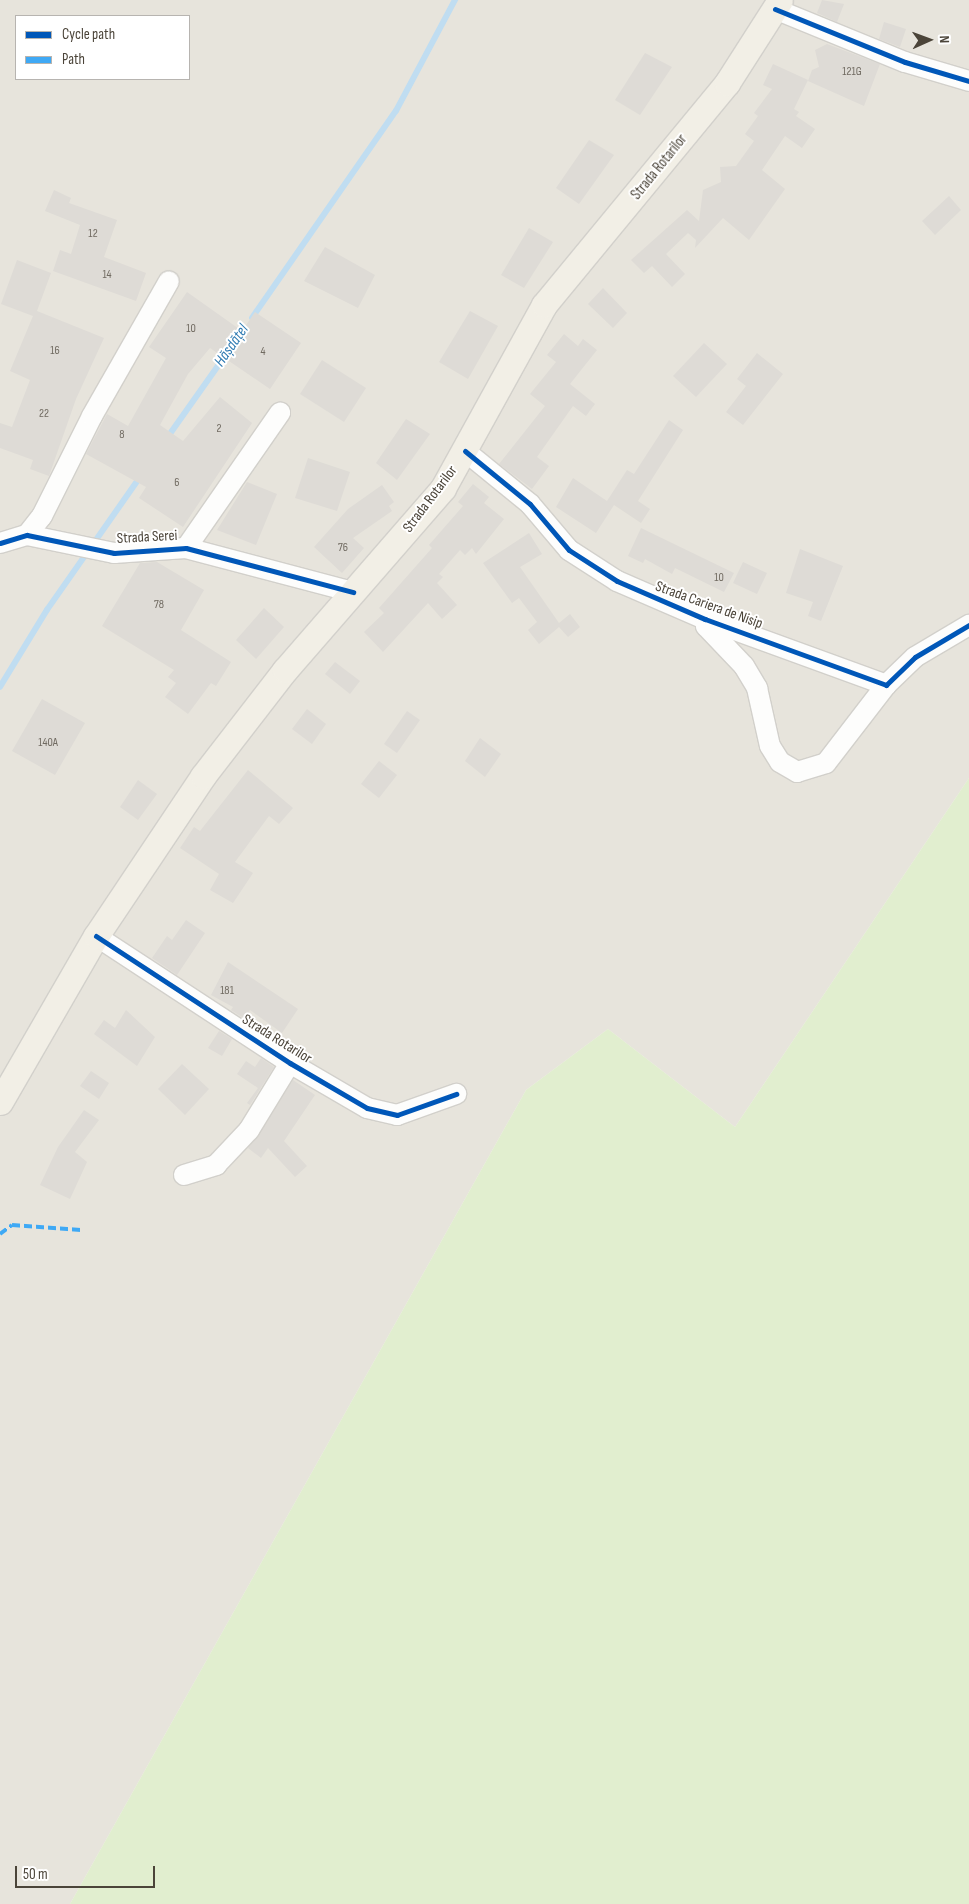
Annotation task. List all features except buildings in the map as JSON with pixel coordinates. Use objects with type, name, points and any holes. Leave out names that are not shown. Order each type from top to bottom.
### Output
[{"type":"main road","name":"Strada Rotarilor","points":[[0,1102],[96,936],[236,730],[352,592],[426,510],[465,451],[522,338],[544,305],[727,83],[777,5]]},
{"type":"street","points":[[777,5],[905,62],[969,81]]},
{"type":"street","points":[[27,535],[42,516],[92,416],[169,281]]},
{"type":"street","name":"Strada Serei","points":[[186,548],[280,414]]},
{"type":"street","name":"Strada Cariera de Nisip","points":[[465,451],[530,504],[569,550],[642,594],[886,685]]},
{"type":"street","name":"Strada Serei","points":[[0,543],[27,535],[114,553],[186,548],[352,592]]},
{"type":"street","name":"Strada Cariera de Nisip","points":[[705,619],[706,626],[744,666],[757,688],[770,746],[780,762],[797,772],[826,763],[886,685],[915,657],[969,625]]},
{"type":"street","name":"Strada Rotarilor","points":[[96,936],[290,1063],[367,1108],[397,1115],[456,1094]]},
{"type":"street","name":"Strada Rotarilor","points":[[184,1175],[216,1165],[249,1130],[274,1095],[290,1063]]},
{"type":"shaded area","points":[[0,0],[969,0],[969,778],[735,1127],[608,1029],[526,1090],[70,1904],[0,1904]]},
{"type":"green space","points":[[969,778],[969,1904],[70,1904],[526,1090],[608,1029],[735,1127]]},
{"type":"waterway","name":"Hășdățel","points":[[252,318],[396,111],[455,0]]},
{"type":"waterway","name":"Hășdățel","points":[[167,438],[228,352]]},
{"type":"waterway","name":"Hășdățel","points":[[0,687],[47,610],[140,477]]},
{"type":"marked path","points":[[0,1234],[12,1225],[81,1230]]},
{"type":"cycle path","points":[[775,9],[905,62],[969,81]]},
{"type":"cycle path","points":[[465,451],[530,504],[569,550],[617,581],[705,619],[886,685],[915,657],[969,625]]},
{"type":"cycle path","points":[[0,543],[27,535],[114,553],[186,548],[353,592]]},
{"type":"cycle path","points":[[96,936],[290,1063],[367,1108],[397,1115],[456,1094]]}]
